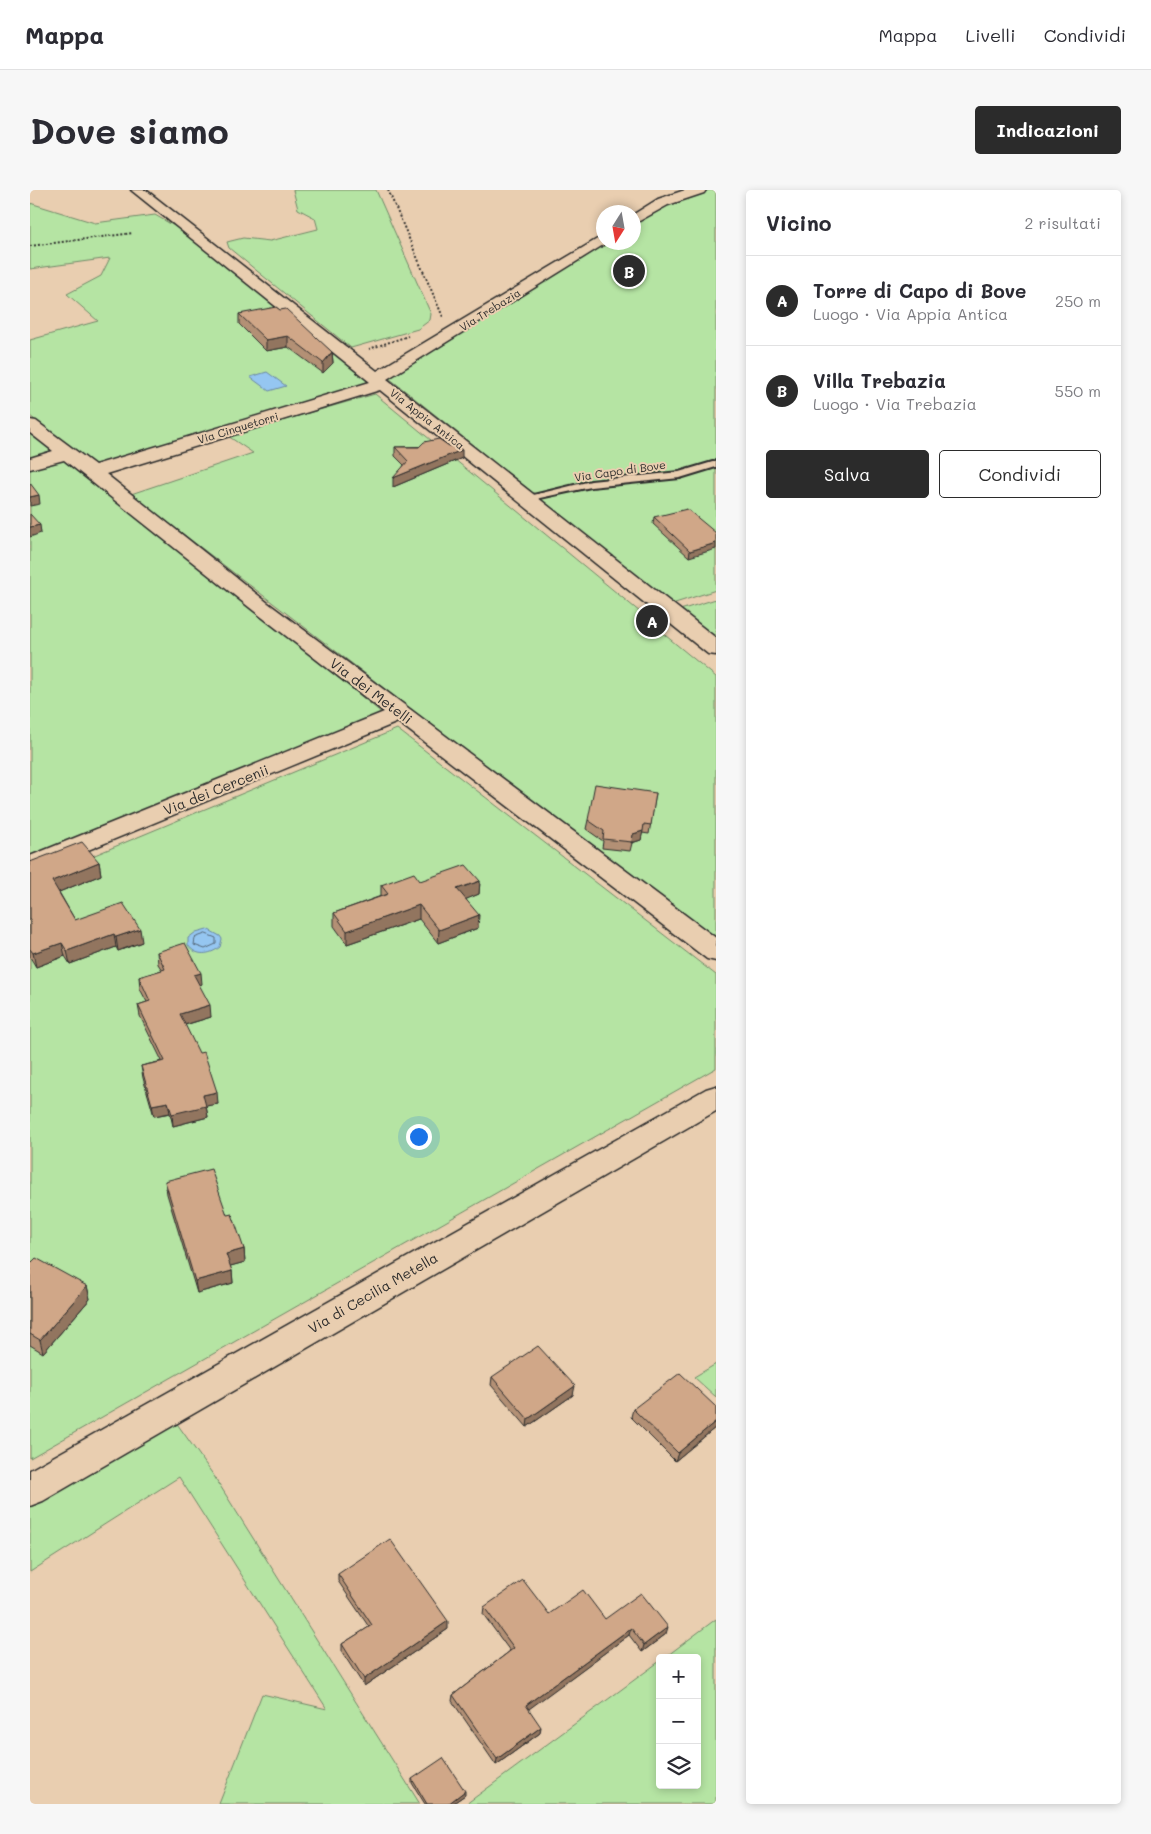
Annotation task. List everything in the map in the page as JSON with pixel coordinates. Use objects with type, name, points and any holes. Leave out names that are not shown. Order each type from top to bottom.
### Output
[{"type":"street","name":"Via Appia Antica","points":[[138,190],[716,649]]},
{"type":"street","points":[[641,216],[663,202],[699,190]]},
{"type":"street","name":"Via Trebazia","points":[[379,382],[596,244]]},
{"type":"street","name":"Via Cinquetorri","points":[[93,472],[379,382]]},
{"type":"street","name":"Via dei Metelli","points":[[30,425],[93,472],[261,607],[716,952]]},
{"type":"street","points":[[30,464],[67,454]]},
{"type":"street","name":"Via dei Cercenii","points":[[30,866],[401,713]]},
{"type":"street","name":"Via di Cecilia Metella","points":[[30,1489],[716,1097]]},
{"type":"lane","name":"Via Capo di Bove","points":[[526,498],[591,484],[680,474],[716,464]]},
{"type":"path","points":[[388,190],[443,317],[440,323]]},
{"type":"path","points":[[30,246],[133,232]]},
{"type":"path","points":[[347,356],[416,333]]},
{"type":"green space","points":[[293,190],[376,190],[431,314],[430,320],[418,329],[351,348],[229,248],[227,242],[243,238],[270,241],[318,229],[315,218],[298,209]]},
{"type":"green space","points":[[709,190],[716,190],[716,590],[672,604],[389,378],[596,249],[641,250],[641,220],[668,203]]},
{"type":"green space","points":[[30,203],[95,223],[155,215],[183,231],[299,322],[373,384],[96,467],[30,416],[30,340],[98,321],[67,294],[101,276],[110,258],[30,269]]},
{"type":"green space","points":[[375,394],[646,617],[641,620],[651,627],[654,626],[716,677],[716,943],[131,494],[253,453],[228,436]]},
{"type":"green space","points":[[30,426],[383,714],[30,858]]},
{"type":"green space","points":[[716,599],[716,638],[680,610]]},
{"type":"green space","points":[[397,729],[716,975],[716,1068],[30,1458],[30,882]]},
{"type":"green space","points":[[716,1364],[716,1397],[694,1377]]},
{"type":"green space","points":[[173,1418],[214,1476],[420,1804],[219,1804],[262,1694],[327,1709],[179,1477],[30,1572],[30,1502]]},
{"type":"green space","points":[[716,1619],[716,1804],[466,1804],[656,1664],[656,1789],[701,1789],[701,1654],[669,1654]]},
{"type":"water","points":[[267,372],[286,386],[269,391],[250,377]]},
{"type":"water","points":[[207,929],[220,936],[222,939],[220,947],[212,952],[203,954],[195,952],[188,945],[188,938],[196,932]]},
{"type":"building","points":[[276,307],[280,310],[286,309],[332,352],[323,363],[288,336],[266,340],[239,314]]},
{"type":"building","points":[[439,439],[449,446],[458,446],[462,450],[393,478],[408,461],[395,447],[419,447],[424,442]]},
{"type":"building","points":[[30,483],[39,495],[30,497]]},
{"type":"building","points":[[687,509],[716,533],[716,543],[690,551],[654,517]]},
{"type":"building","points":[[30,514],[40,525],[30,527]]},
{"type":"building","points":[[595,784],[656,793],[651,825],[644,824],[643,831],[633,834],[632,842],[603,839],[604,831],[588,820]]},
{"type":"building","points":[[82,842],[99,862],[52,881],[75,920],[123,903],[140,929],[116,937],[114,934],[67,951],[62,943],[33,953],[30,949],[30,862]]},
{"type":"building","points":[[466,865],[480,881],[457,889],[479,915],[439,930],[419,905],[347,931],[334,913],[388,894],[381,885],[414,873],[420,881]]},
{"type":"building","points":[[185,943],[201,973],[194,975],[210,1005],[180,1014],[199,1053],[204,1052],[217,1092],[203,1095],[206,1106],[172,1114],[168,1102],[152,1105],[141,1066],[165,1061],[138,1005],[150,1001],[139,977],[165,969],[157,952]]},
{"type":"building","points":[[211,1169],[227,1215],[232,1214],[244,1249],[226,1254],[232,1271],[195,1281],[165,1181]]},
{"type":"building","points":[[36,1258],[87,1286],[40,1340],[30,1334],[30,1264]]},
{"type":"building","points":[[538,1346],[575,1386],[528,1419],[492,1377]]},
{"type":"building","points":[[680,1373],[716,1407],[716,1421],[678,1453],[633,1409]]},
{"type":"building","points":[[390,1539],[448,1621],[364,1679],[342,1644],[372,1625],[338,1574]]},
{"type":"building","points":[[523,1580],[549,1614],[583,1590],[605,1619],[641,1593],[668,1627],[644,1645],[631,1628],[526,1705],[541,1727],[497,1759],[453,1695],[514,1648],[484,1607]]},
{"type":"building","points":[[443,1758],[465,1791],[448,1804],[427,1804],[412,1779]]},
{"type":"place","name":"Villa Trebazia","points":[[629,271]]},
{"type":"place","name":"Torre di Capo di Bove","points":[[652,621]]}]
